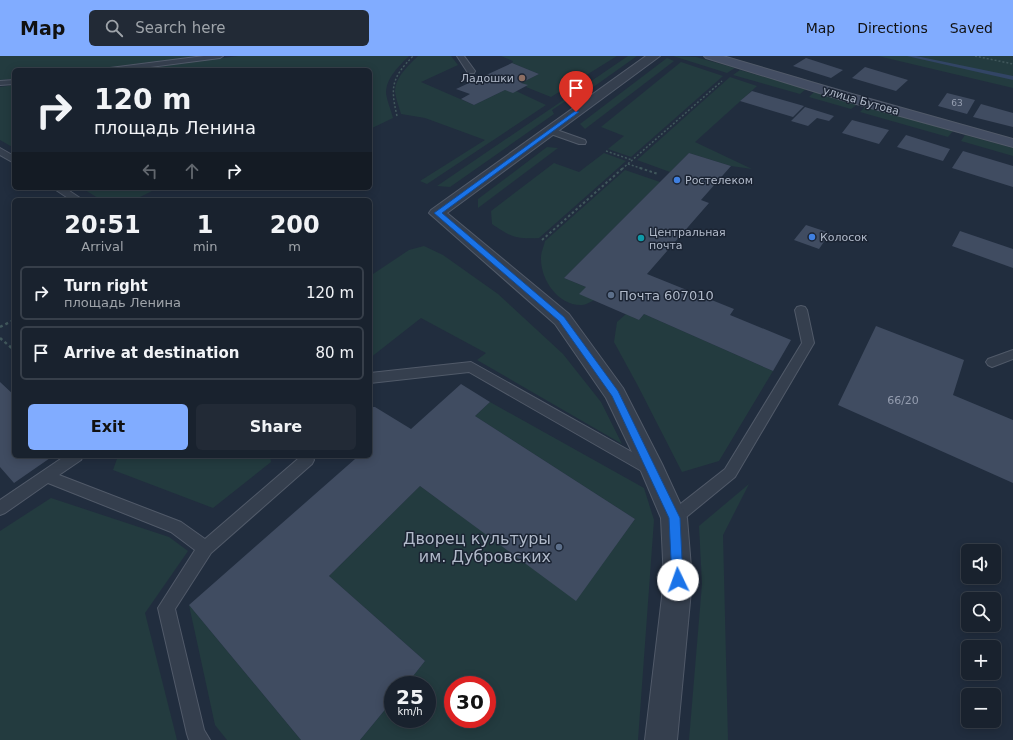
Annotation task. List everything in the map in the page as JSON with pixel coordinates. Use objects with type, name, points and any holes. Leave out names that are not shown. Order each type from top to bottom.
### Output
[{"type":"street","points":[[654,56],[437,213],[562,319],[615,394],[653,471],[674,518],[678,580],[661,740]]},
{"type":"street","name":"улица Бутова","points":[[710,56],[847,97],[1013,143]]},
{"type":"lane","points":[[126,68],[220,56]]},
{"type":"lane","points":[[460,56],[471,71]]},
{"type":"lane","points":[[0,84],[12,82]]},
{"type":"lane","points":[[551,131],[582,142]]},
{"type":"lane","points":[[0,151],[12,159]]},
{"type":"lane","points":[[61,190],[75,198]]},
{"type":"lane","points":[[674,518],[730,473],[808,343],[801,310]]},
{"type":"lane","points":[[992,362],[1013,354]]},
{"type":"lane","points":[[372,378],[471,367],[653,471]]},
{"type":"lane","points":[[0,508],[73,458]]},
{"type":"lane","points":[[200,740],[196,734],[166,608],[205,548],[307,460],[306,458]]},
{"type":"lane","points":[[48,476],[176,527],[205,548]]},
{"type":"path","points":[[397,116],[391,92],[398,71],[413,56]]},
{"type":"path","points":[[975,56],[1013,64]]},
{"type":"path","points":[[542,240],[722,80]]},
{"type":"path","points":[[606,151],[632,160]]},
{"type":"path","points":[[628,164],[658,174]]},
{"type":"path","points":[[0,327],[12,321]]},
{"type":"path","points":[[0,338],[12,347]]},
{"type":"green space","points":[[0,56],[200,56],[103,68],[12,68],[12,79],[0,80]]},
{"type":"green space","points":[[238,56],[409,56],[388,82],[386,93],[393,118],[372,128],[372,68],[146,68]]},
{"type":"green space","points":[[418,56],[451,56],[458,65],[421,82],[474,105],[505,90],[516,91],[546,105],[427,184],[420,181],[485,140],[425,118],[401,114],[395,95],[397,81]]},
{"type":"green space","points":[[501,56],[617,56],[551,97],[526,87],[527,85],[521,83],[539,74],[512,63],[513,61]]},
{"type":"green space","points":[[628,56],[637,56],[575,100],[567,100],[552,110],[554,114],[450,187],[437,186]]},
{"type":"green space","points":[[673,56],[696,57],[735,68],[727,73]]},
{"type":"green space","points":[[878,56],[1013,56],[1013,88]]},
{"type":"green space","points":[[667,58],[674,61],[585,129],[580,124]]},
{"type":"green space","points":[[681,62],[723,76],[631,157],[608,149],[624,136],[601,127]]},
{"type":"green space","points":[[740,70],[806,89],[800,94],[733,75]]},
{"type":"green space","points":[[730,77],[757,86],[695,142],[752,169],[731,166],[689,153],[670,172],[637,160]]},
{"type":"green space","points":[[12,85],[12,147],[0,140],[0,87]]},
{"type":"green space","points":[[815,91],[858,104],[851,109],[809,97]]},
{"type":"green space","points":[[866,106],[953,131],[948,137],[860,112]]},
{"type":"green space","points":[[965,135],[1013,148],[1013,156],[961,141]]},
{"type":"green space","points":[[547,147],[558,148],[478,208],[478,199]]},
{"type":"green space","points":[[604,153],[626,161],[539,238],[514,236],[504,232],[492,224],[491,211],[554,163],[579,172]]},
{"type":"green space","points":[[625,170],[660,182],[564,278],[586,287],[594,300],[582,305],[565,301],[552,290],[547,282],[541,265],[541,253],[545,241]]},
{"type":"green space","points":[[85,190],[154,190],[138,198],[98,198]]},
{"type":"green space","points":[[424,246],[443,255],[498,294],[563,354],[601,402],[622,444],[477,360],[486,353],[421,318],[372,356],[372,275],[409,250]]},
{"type":"green space","points":[[626,314],[639,320],[644,314],[773,371],[719,461],[682,472],[614,342],[617,322]]},
{"type":"green space","points":[[490,402],[644,488],[654,520],[638,740],[360,740],[384,711],[384,728],[436,728],[436,676],[413,676],[425,661],[329,576],[420,486],[576,600],[635,519],[475,416]]},
{"type":"green space","points":[[117,458],[270,458],[271,462],[213,508],[113,470]]},
{"type":"green space","points":[[749,484],[723,535],[728,740],[689,740],[702,584],[699,526]]},
{"type":"green space","points":[[51,498],[169,537],[188,551],[145,613],[177,740],[0,740],[0,531]]},
{"type":"green space","points":[[189,605],[301,740],[227,740],[215,725]]},
{"type":"building","points":[[806,58],[843,70],[831,78],[793,66]]},
{"type":"building","points":[[512,63],[539,74],[521,83],[528,85],[513,93],[505,90],[474,105],[461,99],[470,94],[456,89]]},
{"type":"building","points":[[865,67],[908,80],[896,91],[852,78]]},
{"type":"building","points":[[752,91],[804,106],[793,117],[740,101]]},
{"type":"building","points":[[947,93],[975,100],[967,114],[938,106]]},
{"type":"building","points":[[981,104],[1013,113],[1013,127],[973,117]]},
{"type":"building","points":[[805,107],[834,116],[829,121],[817,118],[808,126],[791,121]]},
{"type":"building","points":[[852,120],[889,130],[879,144],[842,133]]},
{"type":"building","points":[[906,135],[950,149],[943,161],[897,147]]},
{"type":"building","points":[[963,151],[1013,166],[1013,187],[952,168]]},
{"type":"building","name":"Центральная почта","points":[[689,153],[731,166],[701,200],[709,203],[647,274],[734,309],[730,315],[791,340],[773,371],[644,314],[639,320],[579,294],[586,287],[564,278]]},
{"type":"building","name":"Колосок","points":[[806,225],[830,233],[819,249],[794,240]]},
{"type":"building","points":[[960,231],[1013,249],[1013,268],[952,246]]},
{"type":"building","points":[[876,326],[964,360],[953,395],[1013,420],[1013,483],[838,405]]},
{"type":"building","points":[[0,382],[12,393],[12,458],[50,458],[14,483],[0,467]]},
{"type":"building","name":"Дворец культуры им. Дубровских","points":[[461,384],[490,402],[475,416],[635,519],[576,601],[420,486],[329,576],[425,661],[413,676],[384,676],[384,711],[360,740],[301,740],[189,605],[355,459],[354,458],[372,458],[372,407],[375,407],[411,429]]},
{"type":"waterway","points":[[909,56],[1013,78]]},
{"type":"place","name":"Ладошки","points":[[522,78]]},
{"type":"place","name":"Ростелеком","points":[[677,180]]},
{"type":"place","name":"Колосок","points":[[812,237]]},
{"type":"place","name":"Центральная почта","points":[[641,238]]},
{"type":"place","name":"Почта 607010","points":[[611,295]]},
{"type":"place","name":"Дворец культуры им. Дубровских","points":[[559,547]]},
{"type":"route","points":[[576,112],[437,213],[562,319],[615,394],[653,471],[674,518],[678,580]]}]
